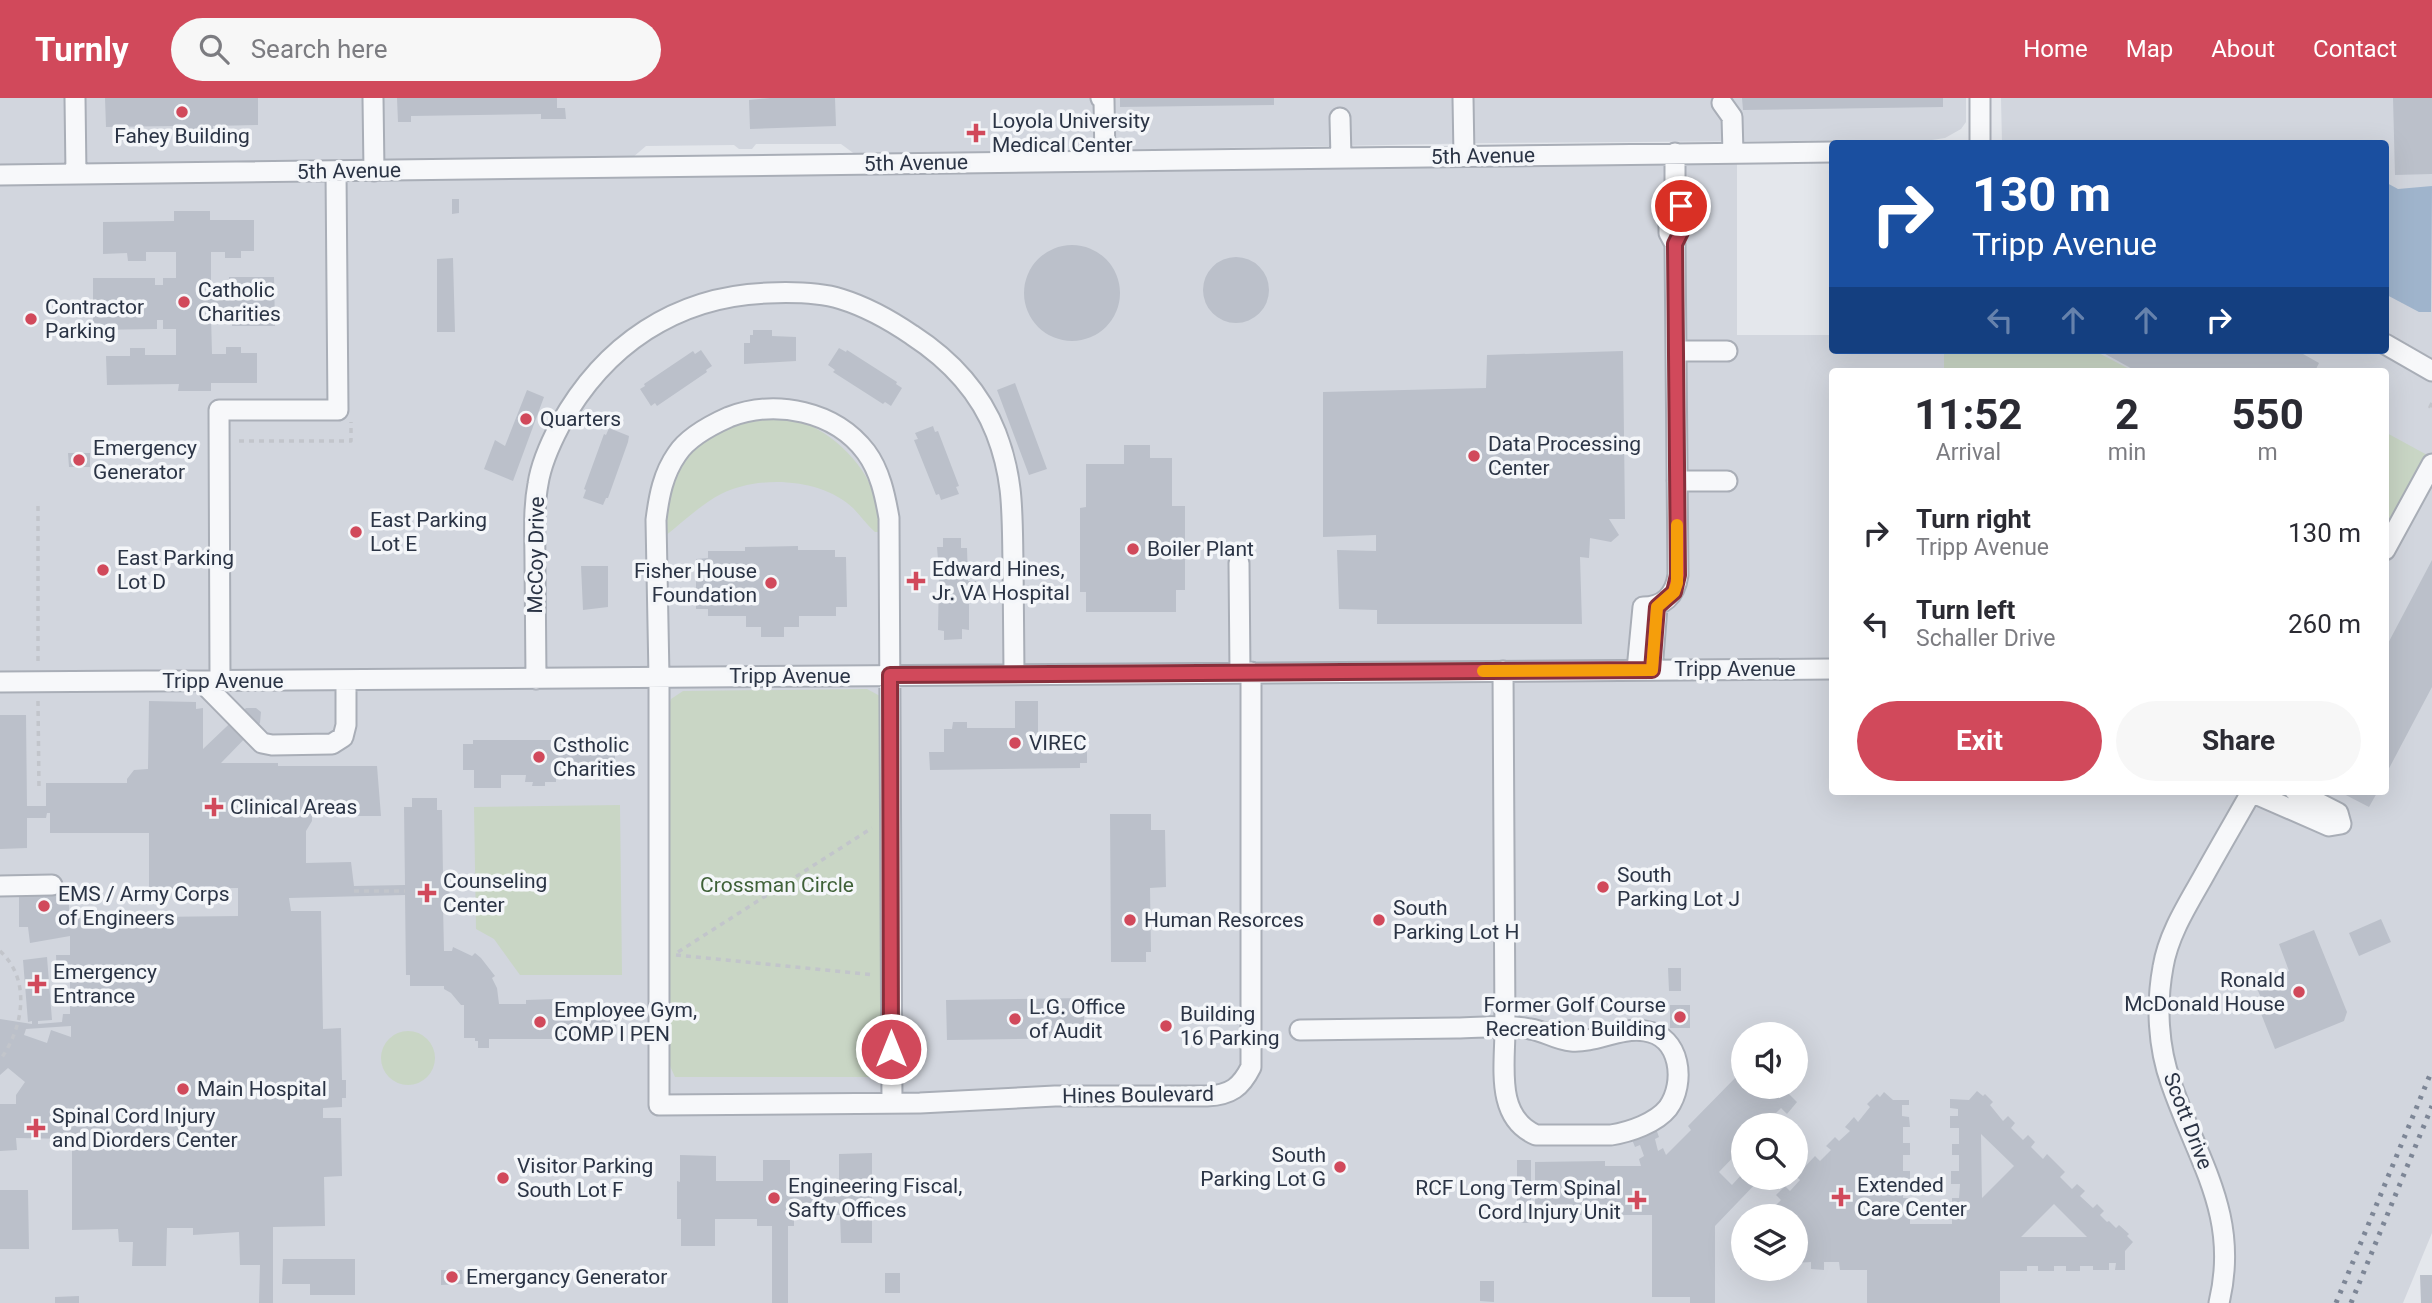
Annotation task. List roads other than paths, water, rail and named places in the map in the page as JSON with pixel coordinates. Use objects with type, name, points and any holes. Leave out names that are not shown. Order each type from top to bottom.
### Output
[{"type":"street","points":[[75,98],[76,174]]},
{"type":"street","points":[[373,98],[374,170]]},
{"type":"street","points":[[1101,98],[1104,100],[1105,161]]},
{"type":"street","points":[[1464,98],[1464,156]]},
{"type":"street","points":[[1980,98],[1980,140]]},
{"type":"street","points":[[1340,118],[1341,158]]},
{"type":"street","name":"5th Avenue","points":[[0,175],[1829,152]]},
{"type":"street","points":[[1645,670],[1650,607],[1674,592],[1677,583],[1675,244],[1669,233],[1669,207],[1675,198],[1675,153]]},
{"type":"street","points":[[336,171],[338,410],[219,410],[211,681],[256,737],[272,746],[332,744],[343,737],[346,725],[346,680]]},
{"type":"street","name":"McCoy Drive","points":[[536,679],[535,515],[538,483],[559,426],[575,400],[594,373],[651,325],[714,300],[747,294],[783,292],[810,293],[840,299],[870,310],[926,344],[954,369],[979,399],[995,431],[1009,469],[1012,502],[1014,674]]},
{"type":"street","points":[[2389,346],[2432,371]]},
{"type":"street","points":[[1676,351],[1727,351]]},
{"type":"street","points":[[659,677],[656,520],[659,496],[666,474],[678,452],[706,429],[744,411],[769,408],[817,416],[854,439],[867,453],[876,472],[885,493],[889,518],[892,1103]]},
{"type":"street","points":[[2389,543],[2432,464]]},
{"type":"street","points":[[1677,481],[1727,481]]},
{"type":"street","name":"Hines Boulevard","points":[[659,677],[659,1105],[892,1103],[1044,1097],[1207,1096],[1227,1093],[1240,1087],[1251,1066],[1245,673],[1239,563]]},
{"type":"street","name":"Tripp Avenue","points":[[0,682],[1829,669]]},
{"type":"street","points":[[1300,1030],[1505,1028],[1531,1029],[1556,1039],[1574,1041],[1590,1040],[1608,1033],[1645,1031],[1658,1036],[1671,1047],[1680,1075],[1677,1093],[1667,1109],[1656,1119],[1621,1133],[1536,1135],[1515,1121],[1509,1110],[1505,1028],[1503,671]]},
{"type":"street","name":"Scott Drive","points":[[2219,1303],[2225,1263],[2219,1205],[2171,1083],[2164,1058],[2159,997],[2163,965],[2182,914],[2250,795]]},
{"type":"street","points":[[2259,795],[2329,826],[2341,824],[2338,813],[2303,795]]},
{"type":"street","points":[[0,886],[51,885]]},
{"type":"water","points":[[2389,184],[2398,189],[2432,186],[2431,312],[2419,312],[2389,296]]},
{"type":"railway","points":[[2336,1303],[2432,1070]]},
{"type":"railway","points":[[2351,1303],[2432,1106]]},
{"type":"place","name":"Fahey Building","points":[[182,112]]},
{"type":"place","name":"Loyola University Medical Center","points":[[976,133]]},
{"type":"place","name":"Catholic Charities","points":[[184,302]]},
{"type":"place","name":"Contractor Parking","points":[[31,319]]},
{"type":"place","name":"Quarters","points":[[526,419]]},
{"type":"place","name":"Data Processing Center","points":[[1474,456]]},
{"type":"place","name":"Emergency Generator","points":[[79,460]]},
{"type":"place","name":"East Parking Lot E","points":[[356,532]]},
{"type":"place","name":"Boiler Plant","points":[[1133,549]]},
{"type":"place","name":"East Parking Lot D","points":[[103,570]]},
{"type":"place","name":"Edward Hines, Jr. VA Hospital","points":[[916,581]]},
{"type":"place","name":"Fisher House Foundation","points":[[771,583]]},
{"type":"place","name":"VIREC","points":[[1015,743]]},
{"type":"place","name":"Cstholic Charities","points":[[539,757]]},
{"type":"place","name":"Clinical Areas","points":[[214,807]]},
{"type":"place","name":"South Parking Lot J","points":[[1603,887]]},
{"type":"place","name":"Counseling Center","points":[[427,893]]},
{"type":"place","name":"EMS / Army Corps of Engineers","points":[[44,906]]},
{"type":"place","name":"Human Resorces","points":[[1130,920]]},
{"type":"place","name":"South Parking Lot H","points":[[1379,920]]},
{"type":"place","name":"Emergency Entrance","points":[[37,984]]},
{"type":"place","name":"Ronald McDonald House","points":[[2299,992]]},
{"type":"place","name":"Former Golf Course Recreation Building","points":[[1680,1017]]},
{"type":"place","name":"L.G. Office of Audit","points":[[1015,1019]]},
{"type":"place","name":"Employee Gym, COMP I PEN","points":[[540,1022]]},
{"type":"place","name":"Building 16 Parking","points":[[1166,1026]]},
{"type":"place","name":"Main Hospital","points":[[183,1089]]},
{"type":"place","name":"Spinal Cord Injury and Diorders Center","points":[[36,1128]]},
{"type":"place","name":"South Parking Lot G","points":[[1340,1167]]},
{"type":"place","name":"Visitor Parking South Lot F","points":[[503,1178]]},
{"type":"place","name":"Extended Care Center","points":[[1841,1197]]},
{"type":"place","name":"Engineering Fiscal, Safty Offices","points":[[774,1198]]},
{"type":"place","name":"RCF Long Term Spinal Cord Injury Unit","points":[[1637,1200]]},
{"type":"place","name":"Emergancy Generator","points":[[452,1277]]},
{"type":"park label","name":"Crossman Circle","points":[[777,885]]}]
